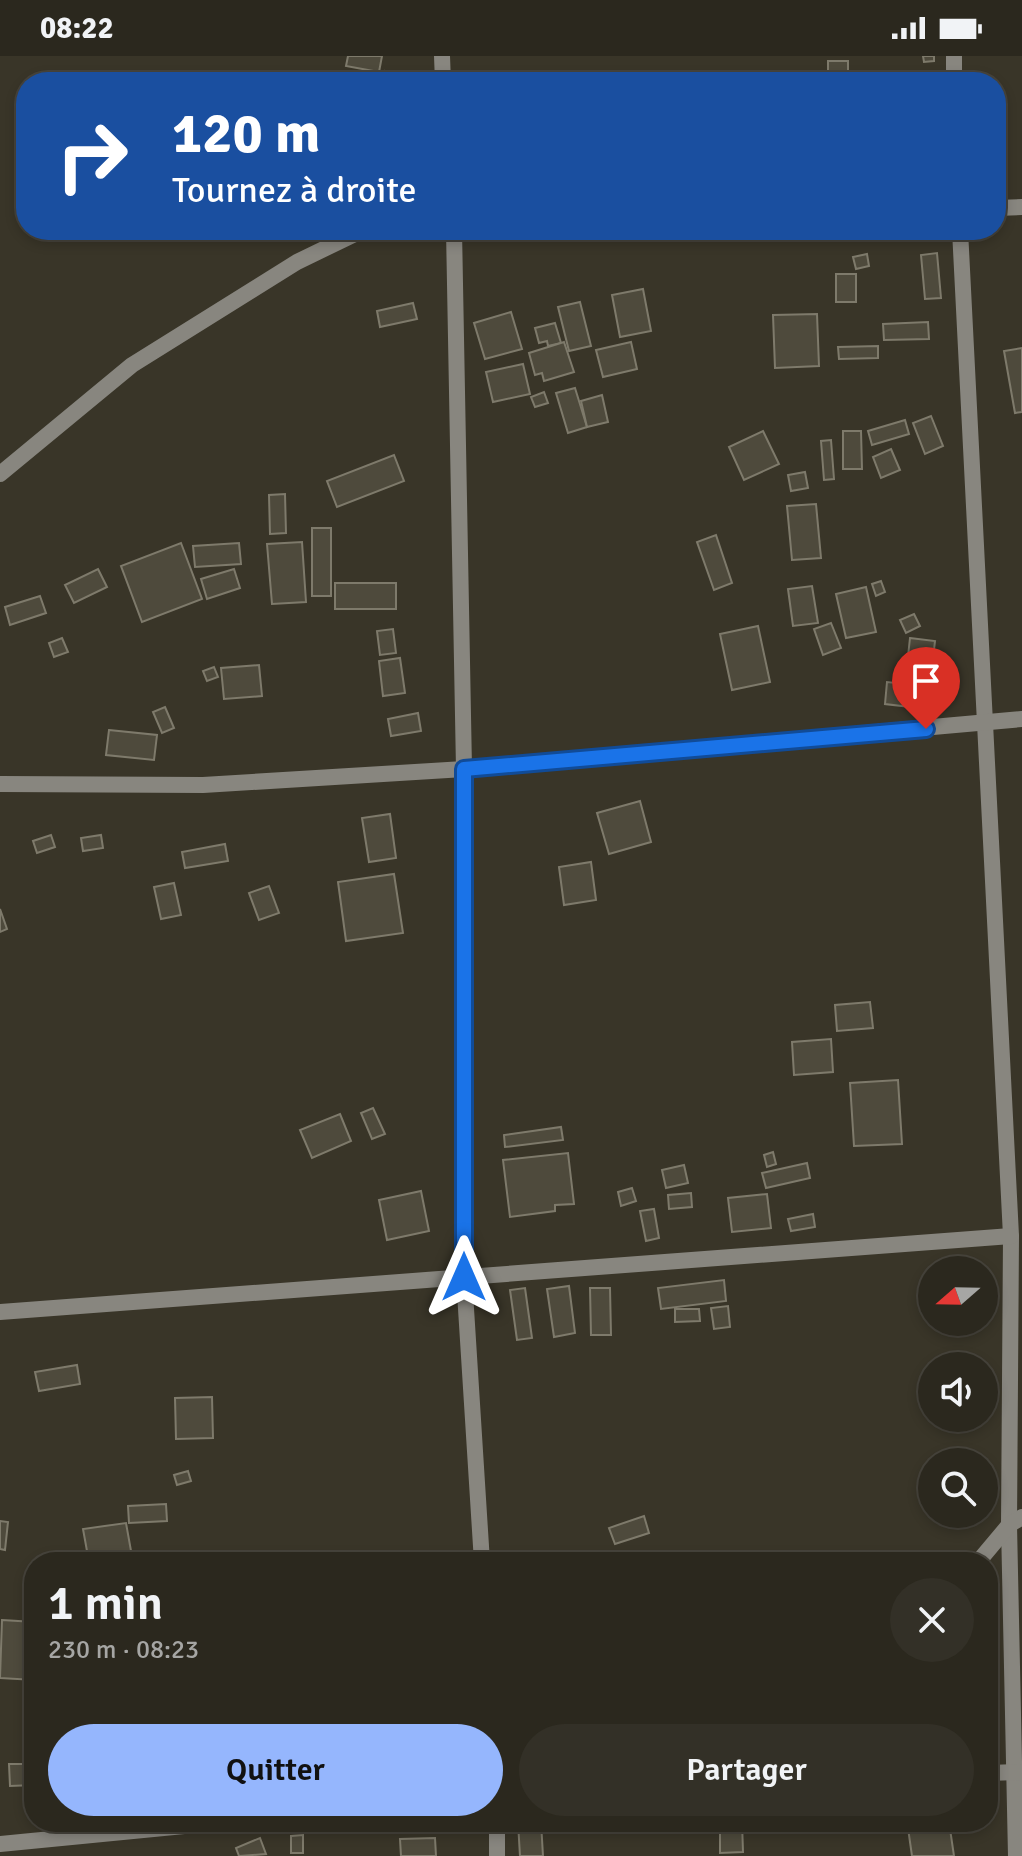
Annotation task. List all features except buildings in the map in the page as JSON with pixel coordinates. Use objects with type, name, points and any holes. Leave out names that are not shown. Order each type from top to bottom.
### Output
[{"type":"street","points":[[0,474],[132,365],[297,262],[342,240]]},
{"type":"street","points":[[454,240],[464,769],[464,1277],[481,1552]]},
{"type":"street","points":[[961,240],[1011,1236],[1016,1521],[1016,1856]]},
{"type":"street","points":[[0,784],[203,785],[464,769],[1022,719]]},
{"type":"street","points":[[0,1312],[1011,1236]]},
{"type":"street","points":[[987,1552],[1016,1521]]},
{"type":"street","points":[[0,1844],[20,1839],[104,1832]]},
{"type":"street","points":[[497,1832],[497,1856]]},
{"type":"route","points":[[464,1277],[464,769],[926,729]]}]
